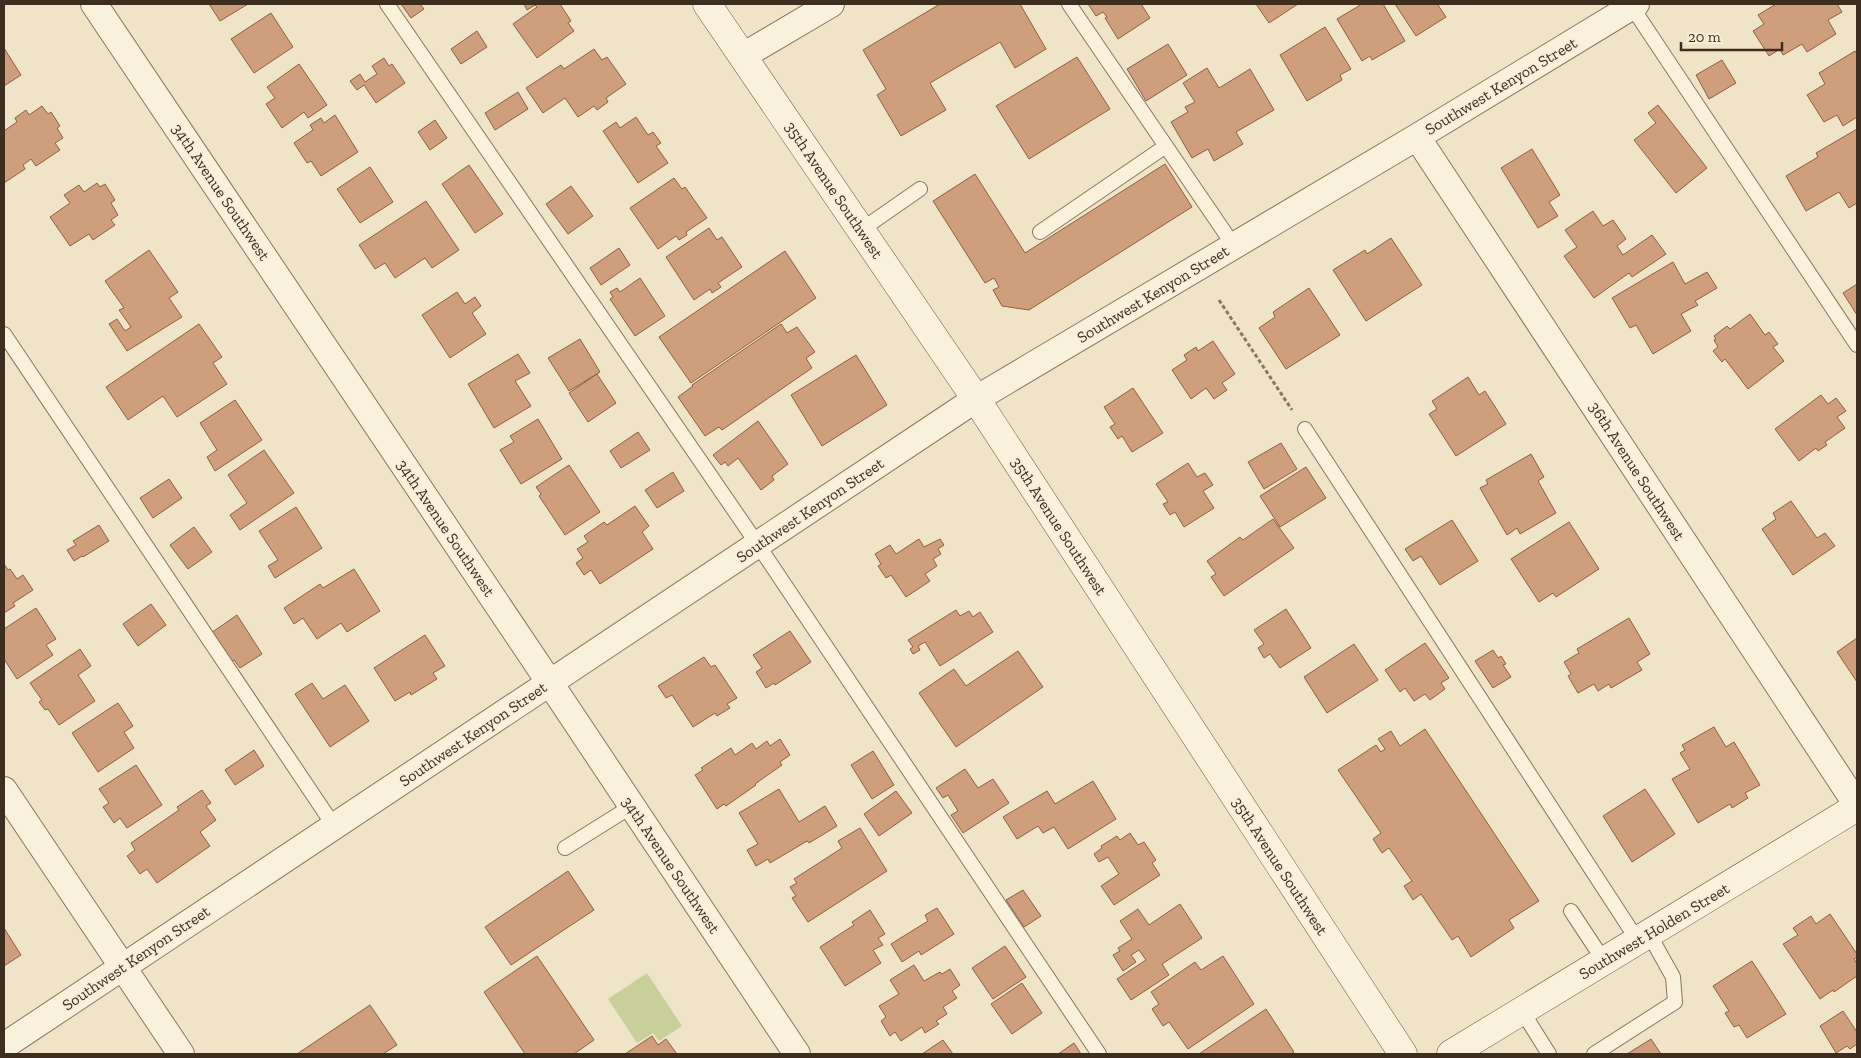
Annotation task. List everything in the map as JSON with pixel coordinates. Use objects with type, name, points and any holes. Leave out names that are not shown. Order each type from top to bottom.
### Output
[{"type":"main road","name":"35th Avenue Southwest","points":[[707,4],[976,399],[1403,1054]]},
{"type":"main road","name":"Southwest Holden Street","points":[[1451,1054],[1857,806]]},
{"type":"street","name":"34th Avenue Southwest","points":[[94,4],[550,682],[797,1054]]},
{"type":"street","points":[[743,56],[831,4]]},
{"type":"street","name":"Southwest Kenyon Street","points":[[4,1046],[976,399],[1417,137],[1634,5]]},
{"type":"street","name":"36th Avenue Southwest","points":[[1417,137],[1857,806]]},
{"type":"street","points":[[4,790],[181,1054]]},
{"type":"lane","points":[[386,4],[758,545],[1099,1054]]},
{"type":"lane","points":[[1069,4],[1234,246]]},
{"type":"lane","points":[[1634,5],[1857,346]]},
{"type":"lane","points":[[1040,232],[1166,146]]},
{"type":"lane","points":[[861,230],[920,189]]},
{"type":"lane","points":[[4,334],[334,826]]},
{"type":"lane","points":[[1305,429],[1643,938],[1673,977],[1675,1002],[1594,1054]]},
{"type":"lane","points":[[565,848],[632,806]]},
{"type":"lane","points":[[1571,911],[1604,961]]},
{"type":"lane","points":[[1522,1011],[1549,1054]]},
{"type":"path","points":[[1218,300],[1305,429]]},
{"type":"green space","points":[[647,973],[682,1026],[659,1041],[653,1033],[637,1043],[608,999]]},
{"type":"building","points":[[209,4],[248,4],[220,21]]},
{"type":"building","points":[[401,4],[420,4],[424,9],[411,18]]},
{"type":"building","points":[[524,4],[560,4],[571,21],[568,23],[574,31],[537,58],[513,24],[537,7],[535,5],[527,10]]},
{"type":"building","points":[[940,4],[1020,4],[1046,49],[1015,68],[1000,42],[930,83],[946,110],[901,136],[877,95],[886,89],[863,50]]},
{"type":"building","points":[[1088,4],[1141,4],[1150,18],[1118,39],[1103,12],[1096,16]]},
{"type":"building","points":[[1256,4],[1298,4],[1269,23]]},
{"type":"building","points":[[1362,4],[1383,4],[1405,41],[1372,60],[1370,56],[1362,61],[1337,19]]},
{"type":"building","points":[[1395,4],[1439,4],[1446,17],[1416,36]]},
{"type":"building","points":[[1776,4],[1837,4],[1842,12],[1828,20],[1836,34],[1807,52],[1802,44],[1783,55],[1780,49],[1769,56],[1753,31],[1764,24],[1758,15]]},
{"type":"building","points":[[271,13],[293,47],[254,73],[231,39]]},
{"type":"building","points":[[1325,27],[1351,69],[1340,75],[1342,80],[1307,101],[1280,55]]},
{"type":"building","points":[[477,31],[487,47],[461,64],[451,49]]},
{"type":"building","points":[[1168,44],[1187,75],[1146,101],[1127,69]]},
{"type":"building","points":[[4,48],[21,75],[4,86]]},
{"type":"building","points":[[594,49],[602,60],[607,57],[626,84],[606,98],[608,102],[597,110],[594,106],[578,117],[565,98],[543,113],[526,88],[561,65],[564,69]]},
{"type":"building","points":[[1855,51],[1857,54],[1857,117],[1843,126],[1837,115],[1824,122],[1807,95],[1825,84],[1819,73]]},
{"type":"building","points":[[1077,57],[1110,109],[1029,159],[996,106]]},
{"type":"building","points":[[384,58],[389,66],[392,64],[405,83],[376,103],[364,85],[357,90],[350,81],[360,74],[365,82],[377,74],[372,66]]},
{"type":"building","points":[[1722,60],[1736,83],[1709,99],[1696,75]]},
{"type":"building","points":[[299,64],[327,105],[308,118],[304,112],[282,128],[266,104],[275,98],[267,87]]},
{"type":"building","points":[[1207,68],[1219,88],[1250,69],[1274,110],[1236,132],[1243,144],[1214,161],[1208,149],[1192,158],[1171,122],[1188,112],[1185,107],[1195,102],[1183,83]]},
{"type":"building","points":[[518,92],[528,109],[495,130],[485,113]]},
{"type":"building","points":[[1658,105],[1707,168],[1676,193],[1634,140],[1656,123],[1648,113]]},
{"type":"building","points":[[42,106],[48,114],[51,112],[60,126],[57,128],[63,138],[55,143],[60,150],[36,166],[31,159],[23,165],[25,169],[4,183],[4,131],[17,122],[15,118],[26,110],[29,115]]},
{"type":"building","points":[[335,115],[358,152],[321,176],[311,161],[307,163],[294,143],[313,130],[310,125],[321,118],[324,123]]},
{"type":"building","points":[[636,117],[648,135],[653,132],[661,143],[656,146],[668,163],[638,183],[603,131],[616,122],[620,128]]},
{"type":"building","points":[[435,120],[447,138],[430,150],[418,132]]},
{"type":"building","points":[[1857,129],[1857,203],[1849,208],[1839,192],[1806,211],[1786,176],[1818,157],[1816,153]]},
{"type":"building","points":[[1532,149],[1560,195],[1549,202],[1558,216],[1538,228],[1501,168]]},
{"type":"building","points":[[1165,164],[1192,207],[1029,310],[1002,306],[993,290],[999,287],[994,278],[985,283],[933,201],[975,174],[1025,253]]},
{"type":"building","points":[[469,165],[503,214],[475,233],[442,184]]},
{"type":"building","points":[[370,167],[393,202],[360,223],[337,189]]},
{"type":"building","points":[[674,178],[682,189],[685,187],[707,218],[686,232],[687,235],[679,240],[676,236],[658,249],[630,208]]},
{"type":"building","points":[[97,183],[100,187],[105,184],[115,200],[111,203],[118,215],[111,220],[115,225],[93,240],[89,234],[70,246],[50,217],[70,203],[64,195],[79,185],[84,192]]},
{"type":"building","points":[[571,186],[593,216],[568,234],[546,204]]},
{"type":"building","points":[[426,201],[459,250],[432,268],[425,258],[395,278],[385,263],[375,269],[359,245]]},
{"type":"building","points":[[1593,211],[1603,226],[1613,220],[1626,239],[1617,246],[1623,255],[1652,235],[1666,254],[1632,277],[1629,273],[1594,298],[1564,256],[1577,247],[1565,230]]},
{"type":"building","points":[[709,228],[717,240],[722,237],[742,267],[718,283],[721,287],[712,293],[710,289],[694,300],[666,257]]},
{"type":"building","points":[[1391,238],[1422,285],[1366,321],[1333,270],[1365,250],[1367,254]]},
{"type":"building","points":[[619,248],[630,265],[601,285],[590,268]]},
{"type":"building","points":[[149,250],[178,292],[169,298],[182,317],[127,351],[109,324],[117,319],[125,331],[131,327],[119,310],[124,308],[105,281]]},
{"type":"building","points":[[785,251],[816,298],[691,383],[659,337]]},
{"type":"building","points":[[1673,262],[1685,284],[1707,272],[1717,288],[1695,301],[1698,305],[1681,314],[1691,331],[1653,354],[1636,325],[1630,328],[1612,298]]},
{"type":"building","points":[[640,278],[665,316],[635,336],[610,299],[613,297],[610,292],[617,288],[620,292]]},
{"type":"building","points":[[1857,284],[1857,315],[1843,293]]},
{"type":"building","points":[[1309,288],[1340,335],[1286,369],[1259,328],[1275,317],[1273,312]]},
{"type":"building","points":[[457,292],[465,304],[475,297],[481,306],[472,313],[486,334],[450,358],[422,315]]},
{"type":"building","points":[[1750,314],[1765,335],[1769,332],[1778,344],[1773,347],[1784,361],[1748,389],[1725,359],[1722,362],[1713,351],[1718,347],[1714,336],[1727,326],[1730,329]]},
{"type":"building","points":[[199,324],[222,357],[213,363],[227,384],[177,417],[163,396],[128,420],[106,387]]},
{"type":"building","points":[[781,324],[787,333],[797,327],[815,352],[806,358],[812,368],[722,430],[719,427],[705,436],[678,397],[692,385]]},
{"type":"building","points":[[580,339],[600,372],[569,391],[548,358]]},
{"type":"building","points":[[1213,341],[1235,374],[1222,383],[1227,390],[1214,399],[1206,388],[1191,399],[1172,370],[1187,360],[1184,355],[1196,347],[1198,351]]},
{"type":"building","points":[[518,354],[530,373],[515,381],[531,406],[494,428],[468,384]]},
{"type":"building","points":[[856,355],[887,405],[822,446],[791,395]]},
{"type":"building","points":[[597,374],[616,403],[588,422],[569,393]]},
{"type":"building","points":[[1468,377],[1479,395],[1485,391],[1506,424],[1456,456],[1429,414],[1437,409],[1432,401]]},
{"type":"building","points":[[1133,388],[1163,433],[1132,452],[1122,436],[1118,439],[1110,427],[1115,424],[1104,407]]},
{"type":"building","points":[[1821,395],[1828,404],[1836,398],[1846,411],[1837,417],[1845,428],[1825,442],[1827,445],[1818,451],[1816,448],[1799,461],[1775,429]]},
{"type":"building","points":[[235,400],[262,440],[215,471],[207,457],[217,450],[200,423]]},
{"type":"building","points":[[538,419],[562,459],[521,484],[500,450],[514,442],[510,436]]},
{"type":"building","points":[[758,421],[788,464],[772,476],[774,480],[761,490],[738,458],[728,466],[725,462],[721,465],[713,455]]},
{"type":"building","points":[[638,432],[650,450],[621,468],[610,451]]},
{"type":"building","points":[[1281,443],[1297,469],[1264,489],[1248,462]]},
{"type":"building","points":[[264,450],[294,493],[240,530],[230,515],[247,503],[228,475]]},
{"type":"building","points":[[1531,454],[1544,477],[1538,481],[1556,513],[1520,534],[1517,528],[1507,535],[1480,488],[1488,484],[1486,480]]},
{"type":"building","points":[[1188,463],[1197,477],[1205,473],[1213,485],[1203,491],[1214,508],[1184,527],[1175,512],[1170,515],[1163,504],[1168,502],[1156,484]]},
{"type":"building","points":[[569,465],[600,512],[565,535],[539,496],[541,494],[536,487]]},
{"type":"building","points":[[1306,467],[1326,498],[1280,527],[1260,496]]},
{"type":"building","points":[[673,472],[684,491],[657,508],[645,490]]},
{"type":"building","points":[[169,479],[182,498],[153,518],[140,498]]},
{"type":"building","points":[[1791,501],[1817,538],[1825,533],[1835,546],[1793,575],[1762,529],[1776,519],[1773,513]]},
{"type":"building","points":[[635,506],[649,526],[642,532],[653,549],[600,584],[591,570],[584,575],[576,563],[583,558],[577,549],[588,542],[584,536],[604,522],[607,525]]},
{"type":"building","points":[[296,507],[322,548],[275,578],[268,566],[278,560],[259,531]]},
{"type":"building","points":[[1273,519],[1294,548],[1224,596],[1211,577],[1216,574],[1207,561],[1240,537],[1243,540]]},
{"type":"building","points":[[1452,520],[1478,561],[1440,585],[1421,556],[1413,561],[1405,549]]},
{"type":"building","points":[[1569,522],[1599,569],[1556,597],[1553,593],[1539,602],[1511,559]]},
{"type":"building","points":[[99,525],[109,541],[74,561],[67,550],[76,545],[73,541]]},
{"type":"building","points":[[194,527],[212,552],[188,569],[170,545]]},
{"type":"building","points":[[919,539],[924,547],[940,539],[944,545],[938,549],[941,554],[933,559],[937,566],[925,574],[930,581],[906,597],[891,575],[886,578],[878,566],[881,564],[875,554],[890,545],[896,554]]},
{"type":"building","points":[[4,564],[17,579],[23,575],[33,590],[13,603],[15,606],[4,613]]},
{"type":"building","points":[[354,569],[380,611],[347,632],[341,623],[317,639],[303,618],[294,624],[284,608],[320,584],[323,588]]},
{"type":"building","points":[[151,604],[166,625],[138,646],[123,624]]},
{"type":"building","points":[[36,608],[56,639],[46,645],[53,655],[17,679],[4,659],[4,629]]},
{"type":"building","points":[[1286,609],[1311,648],[1280,668],[1270,654],[1264,658],[1258,648],[1264,644],[1254,630]]},
{"type":"building","points":[[956,610],[960,616],[969,611],[973,617],[980,612],[993,632],[940,666],[925,642],[918,646],[920,650],[913,654],[910,649],[913,647],[908,640]]},
{"type":"building","points":[[237,615],[262,654],[240,668],[234,660],[230,663],[211,633]]},
{"type":"building","points":[[1629,618],[1650,654],[1637,662],[1642,670],[1611,688],[1609,684],[1598,691],[1594,684],[1578,693],[1568,676],[1571,674],[1564,662],[1579,653],[1577,649]]},
{"type":"building","points":[[790,631],[811,662],[775,685],[774,683],[766,688],[756,672],[762,668],[753,655]]},
{"type":"building","points":[[425,635],[445,666],[433,673],[437,679],[411,695],[410,692],[395,701],[374,668]]},
{"type":"building","points":[[1857,638],[1857,682],[1837,652]]},
{"type":"building","points":[[1425,643],[1449,678],[1441,683],[1445,689],[1430,700],[1425,694],[1414,701],[1405,688],[1400,692],[1385,670]]},
{"type":"building","points":[[1354,644],[1378,680],[1327,713],[1304,677]]},
{"type":"building","points":[[80,649],[91,666],[78,675],[95,701],[59,725],[48,709],[45,710],[39,702],[42,700],[30,683]]},
{"type":"building","points":[[1493,650],[1498,658],[1501,656],[1506,664],[1503,665],[1511,677],[1493,688],[1475,661]]},
{"type":"building","points":[[1018,651],[1043,687],[956,747],[919,693],[954,669],[966,686]]},
{"type":"building","points":[[704,657],[711,667],[715,665],[737,698],[727,704],[730,708],[717,716],[715,713],[693,727],[672,695],[666,698],[658,686]]},
{"type":"building","points":[[312,683],[323,699],[345,685],[369,721],[330,747],[295,694]]},
{"type":"building","points":[[118,703],[133,726],[124,732],[134,748],[98,772],[72,733]]},
{"type":"building","points":[[1714,727],[1726,747],[1734,742],[1760,785],[1745,793],[1748,798],[1732,808],[1730,804],[1698,823],[1672,779],[1690,769],[1680,753],[1685,750],[1682,745]]},
{"type":"building","points":[[1425,729],[1539,901],[1509,920],[1514,928],[1471,957],[1458,936],[1452,940],[1421,894],[1413,900],[1404,886],[1412,881],[1389,848],[1382,853],[1373,839],[1381,833],[1338,770],[1376,745],[1381,752],[1385,749],[1378,739],[1391,731],[1400,746]]},
{"type":"building","points":[[780,739],[790,755],[780,762],[782,765],[726,806],[724,804],[717,809],[695,775],[703,770],[701,768],[731,748],[735,755],[752,743],[756,749],[767,741],[770,746]]},
{"type":"building","points":[[254,750],[264,766],[235,785],[225,770]]},
{"type":"building","points":[[873,751],[894,785],[872,799],[851,765]]},
{"type":"building","points":[[136,765],[162,805],[127,828],[120,818],[114,823],[103,807],[109,803],[99,789]]},
{"type":"building","points":[[965,769],[978,788],[993,779],[1009,803],[963,833],[951,815],[958,811],[948,795],[943,798],[936,788]]},
{"type":"building","points":[[1093,781],[1116,819],[1068,849],[1054,827],[1043,833],[1038,826],[1017,839],[1003,817],[1047,791],[1055,804]]},
{"type":"building","points":[[779,789],[799,822],[825,806],[837,826],[770,863],[768,859],[756,866],[747,850],[758,844],[739,813]]},
{"type":"building","points":[[1645,789],[1675,834],[1632,862],[1603,816]]},
{"type":"building","points":[[202,790],[211,803],[206,806],[216,820],[200,832],[210,846],[157,883],[147,869],[140,874],[127,856],[135,850],[131,843],[179,810],[177,807]]},
{"type":"building","points":[[896,791],[912,813],[879,836],[864,814]]},
{"type":"building","points":[[860,828],[887,871],[808,922],[792,898],[796,896],[790,887],[797,883],[794,879],[842,848],[838,841]]},
{"type":"building","points":[[1130,833],[1138,845],[1144,842],[1156,860],[1152,863],[1160,875],[1114,905],[1101,886],[1119,874],[1108,857],[1099,862],[1094,854],[1102,848],[1101,846],[1117,836],[1120,840]]},
{"type":"building","points":[[568,871],[594,910],[511,965],[485,927]]},
{"type":"building","points":[[1023,890],[1041,916],[1024,927],[1006,900]]},
{"type":"building","points":[[1180,904],[1202,938],[1162,964],[1169,975],[1131,1000],[1117,979],[1146,960],[1139,950],[1131,955],[1136,962],[1123,971],[1113,955],[1120,951],[1118,948],[1132,939],[1120,921],[1138,909],[1149,925]]},
{"type":"building","points":[[937,908],[954,934],[921,955],[919,951],[902,962],[891,944],[928,921],[925,915]]},
{"type":"building","points":[[870,910],[885,934],[878,938],[883,945],[873,950],[881,963],[845,986],[820,947],[854,925],[852,922]]},
{"type":"building","points":[[1830,914],[1857,954],[1857,957],[1854,959],[1857,964],[1857,976],[1820,999],[1783,944],[1798,935],[1793,928],[1811,916],[1816,924]]},
{"type":"building","points":[[4,928],[21,955],[4,966]]},
{"type":"building","points":[[1005,946],[1026,977],[993,999],[972,968]]},
{"type":"building","points":[[537,956],[594,1040],[574,1054],[525,1054],[484,992]]},
{"type":"building","points":[[1223,956],[1254,1004],[1188,1049],[1169,1022],[1163,1026],[1152,1009],[1159,1004],[1151,992],[1195,962],[1201,970]]},
{"type":"building","points":[[1752,961],[1786,1014],[1747,1038],[1739,1025],[1734,1027],[1725,1013],[1729,1011],[1713,986]]},
{"type":"building","points":[[914,965],[924,981],[950,969],[960,985],[952,991],[957,998],[943,1007],[947,1014],[936,1021],[939,1024],[925,1033],[922,1027],[901,1041],[895,1032],[890,1036],[881,1021],[886,1017],[879,1006],[899,994],[890,980]]},
{"type":"building","points":[[1022,983],[1042,1013],[1012,1034],[991,1004]]},
{"type":"building","points":[[370,1005],[397,1045],[383,1054],[297,1054]]},
{"type":"building","points":[[1266,1009],[1294,1052],[1291,1054],[1199,1054]]},
{"type":"building","points":[[1843,1011],[1857,1032],[1857,1044],[1850,1049],[1847,1046],[1836,1053],[1820,1026]]},
{"type":"building","points":[[652,1036],[658,1045],[666,1039],[677,1054],[625,1054]]},
{"type":"building","points":[[1651,1039],[1661,1054],[1627,1054]]},
{"type":"building","points":[[943,1040],[953,1054],[922,1054]]},
{"type":"building","points":[[1074,1043],[1081,1054],[1058,1054]]}]
